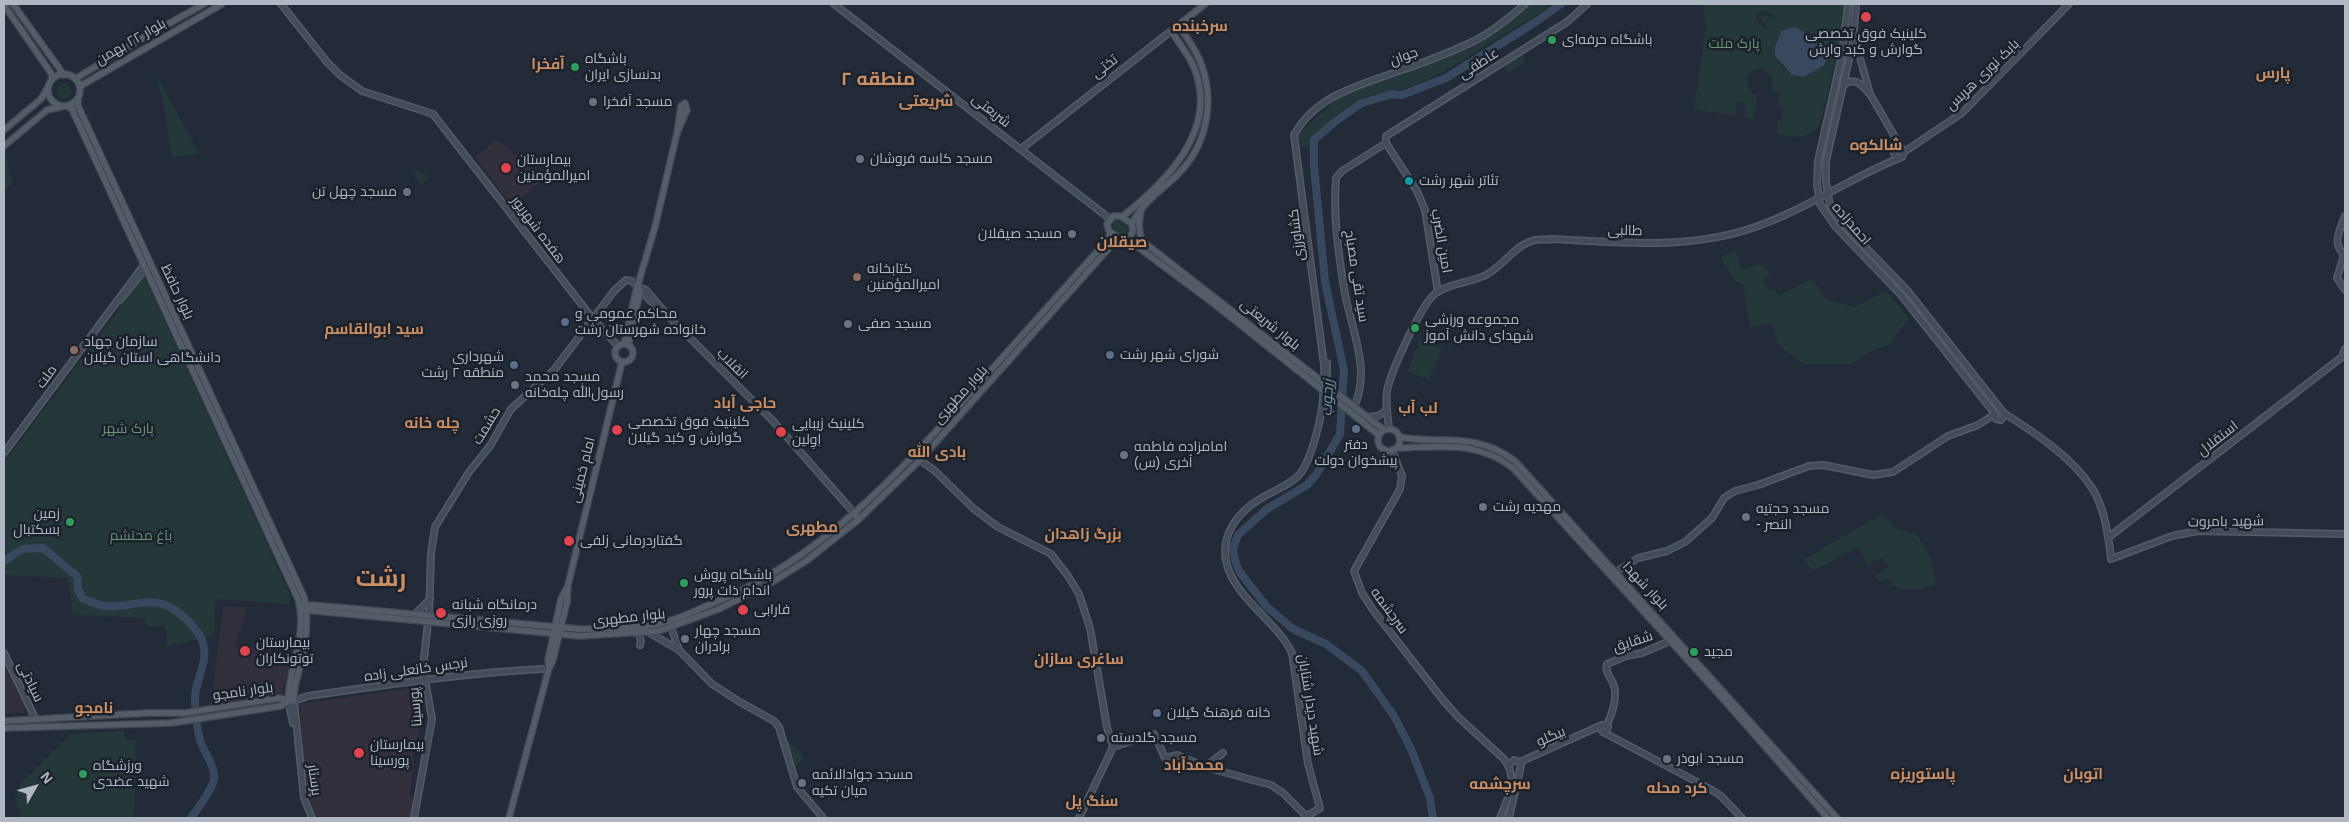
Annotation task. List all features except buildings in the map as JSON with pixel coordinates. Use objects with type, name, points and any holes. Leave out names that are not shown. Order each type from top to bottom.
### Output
[{"type":"main road","points":[[4,146],[48,110],[65,106],[78,98],[80,89],[75,79],[64,74],[12,4]]},
{"type":"main road","name":"بلوار ۲۲ بهمن","points":[[75,79],[204,4]]},
{"type":"main road","name":"بلوار ۲۲ بهمن","points":[[80,89],[82,85],[138,51],[222,4]]},
{"type":"main road","name":"هفده شهریور","points":[[281,4],[327,62],[340,75],[362,91],[433,114],[593,319],[623,345]]},
{"type":"main road","name":"شریعتی","points":[[834,4],[1110,219]]},
{"type":"main road","name":"تختی","points":[[1021,149],[1205,4]]},
{"type":"main road","name":"جوان","points":[[1294,135],[1304,121],[1340,92],[1424,62],[1487,35],[1525,4]]},
{"type":"main road","name":"عاطفی","points":[[1386,143],[1386,136],[1567,22],[1587,4]]},
{"type":"main road","name":"احمدزاده","points":[[1848,4],[1842,54],[1818,161],[1819,198],[1822,210],[1901,295],[2000,420]]},
{"type":"main road","name":"احمدزاده","points":[[1856,4],[1854,33],[1826,161],[1827,194],[1830,206],[1841,222],[1903,285],[2002,412],[2060,454],[2086,480],[2096,495],[2108,537],[2111,559]]},
{"type":"main road","name":"بابک نوری هریس","points":[[1897,158],[1902,157],[1903,150],[1962,113],[2069,4]]},
{"type":"main road","points":[[4,5],[51,73],[52,79],[42,98],[4,130]]},
{"type":"main road","points":[[1132,224],[1116,215],[1110,219],[1107,227],[1118,238],[1127,239],[1132,234],[1132,224],[1141,210],[1188,162],[1200,145],[1204,132],[1207,112],[1206,86],[1199,60],[1178,25]]},
{"type":"main road","points":[[1122,217],[1170,172],[1184,155],[1195,133],[1199,113],[1199,86],[1192,63],[1171,31]]},
{"type":"main road","name":"احمدزاده","points":[[1854,33],[1870,94],[1894,138],[1903,150]]},
{"type":"main road","points":[[1180,44],[1181,38],[1187,38]]},
{"type":"main road","points":[[134,43],[138,51]]},
{"type":"main road","points":[[52,79],[64,74]]},
{"type":"main road","name":"احمدزاده","points":[[1843,85],[1848,81],[1854,81],[1859,83],[1870,94]]},
{"type":"main road","points":[[49,85],[50,99],[55,104],[65,106]]},
{"type":"main road","name":"بلوار حافظ","points":[[78,98],[78,106],[148,258],[183,342]]},
{"type":"main road","points":[[623,345],[632,349],[633,355],[630,360],[622,362],[615,356],[615,350],[623,345],[640,293],[639,288],[677,133],[682,104],[687,105],[687,110]]},
{"type":"main road","name":"بلوار حافظ","points":[[65,106],[72,109],[144,265],[183,342],[304,608],[302,656],[291,701]]},
{"type":"main road","points":[[1826,122],[1834,124]]},
{"type":"main road","points":[[11,124],[20,133]]},
{"type":"main road","name":"کشاورزی","points":[[1294,135],[1326,389],[1322,409]]},
{"type":"main road","points":[[1827,194],[1897,158],[1894,150],[1894,138]]},
{"type":"main road","name":"امین الضرب","points":[[1386,143],[1414,186],[1425,210],[1438,292],[1426,304],[1418,316],[1388,386],[1386,430]]},
{"type":"main road","name":"سید تقی مصباح","points":[[1352,409],[1359,392],[1362,376],[1344,290],[1336,238],[1336,178],[1342,171],[1386,143]]},
{"type":"main road","points":[[1894,150],[1903,150]]},
{"type":"main road","points":[[1885,164],[1894,150]]},
{"type":"main road","name":"طالبی","points":[[1438,292],[1486,275],[1524,244],[1535,240],[1687,243],[1755,228],[1827,194]]},
{"type":"main road","points":[[1140,248],[1139,243],[1142,241],[1139,225],[1141,210]]},
{"type":"main road","points":[[2345,216],[2337,237],[2338,247],[2345,255],[2337,278],[2345,290]]},
{"type":"main road","name":"بلوار مطهری","points":[[920,456],[1102,246],[1111,233]]},
{"type":"main road","name":"بلوار مطهری","points":[[558,626],[638,632],[670,628],[740,599],[786,574],[857,517],[920,456],[1118,238]]},
{"type":"main road","name":"بلوار شریعتی","points":[[1127,239],[1352,409],[1379,435]]},
{"type":"main road","name":"بلوار شریعتی","points":[[1142,241],[1326,389],[1333,400]]},
{"type":"main road","points":[[144,265],[148,258]]},
{"type":"main road","name":"ملت","points":[[4,453],[144,265]]},
{"type":"main road","name":"حشمت","points":[[428,619],[431,553],[435,527],[469,472],[490,446],[511,409],[554,370],[614,291],[624,281],[632,281],[639,288]]},
{"type":"main road","name":"انقلاب","points":[[639,288],[646,290],[662,306],[664,312],[772,420],[857,517]]},
{"type":"main road","points":[[1915,312],[1921,307]]},
{"type":"main road","points":[[588,326],[593,322],[598,324]]},
{"type":"main road","points":[[2344,358],[2345,350]]},
{"type":"main road","name":"استقلال","points":[[2108,537],[2344,358]]},
{"type":"main road","name":"امام خمینی","points":[[510,818],[546,668],[553,660],[561,599],[568,585],[593,489],[622,362]]},
{"type":"main road","points":[[1322,409],[1333,400],[1352,409]]},
{"type":"main road","name":"شهید دیدار شتابان","points":[[1308,817],[1320,808],[1308,764],[1292,653],[1286,640],[1265,619],[1237,585],[1226,562],[1226,539],[1232,523],[1259,499],[1296,478],[1303,470],[1322,409]]},
{"type":"main road","name":"بلوار شریعتی","points":[[1352,409],[1386,430]]},
{"type":"main road","points":[[1367,417],[1378,416],[1387,410]]},
{"type":"main road","points":[[2000,420],[2002,412]]},
{"type":"main road","points":[[1981,424],[1995,414]]},
{"type":"main road","points":[[1616,572],[1638,558],[1667,551],[1685,542],[1712,518],[1724,498],[1735,490],[1772,480],[1799,468],[1823,464],[1873,475],[1883,475],[1893,472],[1948,436],[1981,424],[2000,420],[2016,421]]},
{"type":"main road","points":[[1386,430],[1396,432],[1399,437],[1394,449],[1381,448],[1378,442],[1379,435],[1386,430]]},
{"type":"main road","name":"بلوار شهدا","points":[[1399,437],[1414,440],[1468,440],[1498,450],[1515,461],[1539,492],[1837,818]]},
{"type":"main road","name":"بلوار شهدا","points":[[1394,449],[1462,446],[1484,451],[1500,458],[1513,468],[1539,492],[1616,572],[1828,818]]},
{"type":"main road","name":"سرچشمه","points":[[1394,449],[1402,476],[1400,489],[1354,571],[1360,589],[1373,610],[1443,700],[1458,717],[1509,765]]},
{"type":"main road","points":[[920,456],[974,509],[998,527],[1051,554],[1079,594],[1090,628],[1112,747],[1079,818]]},
{"type":"main road","name":"بلوار مطهری","points":[[556,634],[608,631],[662,623],[735,594],[782,568],[857,517]]},
{"type":"main road","name":"شهید بامروت","points":[[2111,559],[2172,536],[2198,531],[2345,534]]},
{"type":"main road","points":[[735,594],[740,599]]},
{"type":"main road","points":[[414,615],[430,599]]},
{"type":"main road","points":[[304,608],[414,615],[428,619],[558,626]]},
{"type":"main road","points":[[304,608],[428,619],[556,634]]},
{"type":"main road","name":"پورسینا","points":[[414,818],[432,719],[423,668],[428,619]]},
{"type":"main road","points":[[654,637],[670,628],[679,650]]},
{"type":"main road","points":[[638,632],[641,640],[640,645]]},
{"type":"main road","points":[[648,632],[679,650],[712,684],[774,721],[779,726],[797,787],[823,818]]},
{"type":"main road","name":"شقایق","points":[[1605,728],[1613,711],[1615,692],[1606,666],[1626,656],[1642,653],[1674,640]]},
{"type":"main road","name":"سیادتی","points":[[4,653],[36,720]]},
{"type":"main road","name":"نرجس خانعلی زاده","points":[[291,701],[308,696],[485,672],[546,668]]},
{"type":"main road","name":"بلوار نامجو","points":[[4,721],[185,713],[278,698],[291,701]]},
{"type":"main road","name":"بلوار نامجو","points":[[4,728],[186,721],[281,706],[291,701]]},
{"type":"main road","name":"پرستار","points":[[291,701],[304,798],[312,818]]},
{"type":"main road","points":[[202,710],[202,719]]},
{"type":"main road","points":[[1605,728],[1621,740],[1712,790],[1721,796],[1742,818]]},
{"type":"main road","name":"بیگلو","points":[[1509,765],[1514,760],[1521,762],[1589,732],[1605,728]]},
{"type":"main road","points":[[1112,747],[1154,734],[1165,758],[1177,755],[1205,767],[1271,785],[1283,793],[1308,817]]},
{"type":"main road","points":[[1205,767],[1223,752]]},
{"type":"main road","points":[[1509,818],[1519,782],[1521,762]]},
{"type":"main road","points":[[1500,818],[1511,786],[1512,772],[1509,765]]},
{"type":"shaded area","name":"بیمارستان امیرالمؤمنین","points":[[497,139],[543,180],[512,206],[475,157]]},
{"type":"shaded area","name":"بیمارستان توتونکاران","points":[[223,607],[248,607],[235,646],[271,645],[271,656],[292,656],[282,695],[211,704]]},
{"type":"shaded area","points":[[4,661],[26,708],[23,713],[4,714]]},
{"type":"shaded area","name":"بیمارستان پورسینا","points":[[411,688],[421,723],[413,758],[410,796],[414,798],[411,818],[319,818],[313,809],[305,783],[300,704]]},
{"type":"green space","points":[[1531,4],[1549,4],[1541,12],[1443,72],[1413,86],[1365,97],[1335,115],[1312,139],[1310,148],[1296,146],[1297,136],[1337,99],[1352,90],[1402,75],[1473,47]]},
{"type":"green space","name":"پارک ملت","points":[[1702,4],[1843,4],[1840,43],[1819,126],[1809,133],[1800,136],[1777,134],[1778,120],[1783,117],[1783,107],[1778,107],[1779,92],[1773,92],[1771,77],[1763,68],[1752,70],[1747,78],[1750,90],[1757,98],[1756,110],[1753,110],[1755,121],[1744,117],[1745,103],[1736,102],[1735,116],[1694,109],[1706,25]],"holes":[[[1765,10],[1775,16],[1772,19],[1766,15],[1761,16],[1762,21],[1768,26],[1765,29],[1756,20],[1757,13]],[[1795,27],[1833,51],[1818,68],[1798,77],[1785,70],[1777,59],[1776,52],[1776,45],[1781,31]]]},
{"type":"green space","points":[[1521,54],[1526,62],[1508,73],[1503,65]]},
{"type":"green space","points":[[156,74],[199,154],[172,157],[164,106]]},
{"type":"green space","points":[[64,84],[69,86],[71,91],[69,96],[64,98],[59,96],[57,91],[59,86]]},
{"type":"green space","points":[[5,153],[13,181],[4,192]]},
{"type":"green space","points":[[415,171],[423,173],[429,178],[421,185],[414,176]]},
{"type":"green space","points":[[1118,220],[1128,227],[1125,234],[1122,235],[1113,228],[1114,221]]},
{"type":"green space","points":[[1735,250],[1742,269],[1761,264],[1770,273],[1763,281],[1769,290],[1773,289],[1779,295],[1812,279],[1826,299],[1855,307],[1886,291],[1909,318],[1889,345],[1873,350],[1850,364],[1803,364],[1778,345],[1773,324],[1750,327],[1743,285],[1734,280],[1721,257]]},
{"type":"green space","name":"پارک شهر","points":[[144,276],[291,597],[289,604],[215,599],[214,636],[167,646],[165,626],[148,627],[144,618],[73,615],[68,578],[4,575],[4,463]]},
{"type":"green space","points":[[1420,340],[1442,349],[1429,380],[1407,371]]},
{"type":"green space","points":[[1882,514],[1896,528],[1916,533],[1931,558],[1936,584],[1918,589],[1904,590],[1895,586],[1890,578],[1879,581],[1875,576],[1889,567],[1882,557],[1868,565],[1858,547],[1812,571],[1804,559]]},
{"type":"green space","name":"ورزشگاه شهید عضدی","points":[[124,731],[125,739],[136,740],[134,813],[131,818],[22,818],[15,799],[20,784],[71,734]]},
{"type":"green space","points":[[784,741],[790,743],[804,757],[795,768]]},
{"type":"water","points":[[1795,27],[1833,50],[1823,66],[1804,77],[1792,75],[1775,56],[1775,47],[1781,31]]},
{"type":"waterway","name":"زرجوب","points":[[1433,818],[1430,798],[1411,749],[1394,716],[1362,671],[1326,644],[1293,629],[1266,606],[1239,571],[1233,549],[1238,535],[1267,509],[1307,485],[1316,475],[1340,434],[1344,370],[1325,282],[1314,166],[1314,140],[1337,120],[1362,103],[1392,94],[1402,95],[1446,78],[1561,4]]},
{"type":"waterway","points":[[4,561],[22,549],[43,548],[77,576],[78,590],[83,599],[105,606],[122,606],[147,602],[164,605],[181,615],[198,633],[203,643],[204,657],[196,691],[196,719],[200,740],[213,769],[214,779],[208,793],[191,818]]},
{"type":"place","name":"کلینیک فوق تخصصی گوارش و کبد وارش","points":[[1866,17]]},
{"type":"place","name":"باشگاه حرفه‌ای","points":[[1552,40]]},
{"type":"place","name":"باشگاه بدنسازی ایران","points":[[575,67]]},
{"type":"place","name":"مسجد آفخرا","points":[[593,102]]},
{"type":"place","name":"مسجد کاسه فروشان","points":[[860,159]]},
{"type":"place","name":"بیمارستان امیرالمؤمنین","points":[[506,168]]},
{"type":"place","name":"تئاتر شهر رشت","points":[[1409,181]]},
{"type":"place","name":"مسجد چهل تن","points":[[407,192]]},
{"type":"place","name":"مسجد صیقلان","points":[[1072,234]]},
{"type":"place","name":"کتابخانه امیرالمؤمنین","points":[[857,277]]},
{"type":"place","name":"محاکم عمومی و خانواده شهرستان رشت","points":[[565,322]]},
{"type":"place","name":"مسجد صفی","points":[[848,324]]},
{"type":"place","name":"مجموعه ورزشی شهدای دانش آموز","points":[[1415,328]]},
{"type":"place","name":"سازمان جهاد دانشگاهی استان گیلان","points":[[74,350]]},
{"type":"place","name":"شورای شهر رشت","points":[[1110,355]]},
{"type":"place","name":"شهرداری منطقه ۲ رشت","points":[[514,365]]},
{"type":"place","name":"مسجد محمد رسول‌‌الله چله‌خانه","points":[[515,385]]},
{"type":"place","name":"دفتر پیشخوان دولت","points":[[1356,429]]},
{"type":"place","name":"کلینیک فوق تخصصی گوارش و کبد گیلان","points":[[617,430]]},
{"type":"place","name":"کلینیک زیبایی اِوِلین","points":[[781,432]]},
{"type":"place","name":"امامزاده فاطمه اُخری (س)","points":[[1124,455]]},
{"type":"place","name":"مهدیه رشت","points":[[1483,507]]},
{"type":"place","name":"مسجد حجتیه - النصر","points":[[1746,517]]},
{"type":"place","name":"زمین بسکتبال","points":[[70,522]]},
{"type":"place","name":"گفتاردرمانی زلفی","points":[[569,541]]},
{"type":"place","name":"باشگاه پروش اندام ذات پرور","points":[[684,583]]},
{"type":"place","name":"فارابی","points":[[743,610]]},
{"type":"place","name":"درمانگاه شبانه روزی رازی","points":[[441,613]]},
{"type":"place","name":"مسجد چهار برادران","points":[[685,639]]},
{"type":"place","name":"بیمارستان توتونکاران","points":[[245,651]]},
{"type":"place","name":"مجید","points":[[1694,652]]},
{"type":"place","name":"خانه فرهنگ گیلان","points":[[1157,713]]},
{"type":"place","name":"مسجد گلدسته","points":[[1101,738]]},
{"type":"place","name":"بیمارستان پورسینا","points":[[359,753]]},
{"type":"place","name":"مسجد ابوذر","points":[[1667,759]]},
{"type":"place","name":"ورزشگاه شهید عضدی","points":[[83,774]]},
{"type":"place","name":"مسجد جوادالائمه میان تکیه","points":[[802,783]]},
{"type":"district","name":"سرخبنده","points":[[1200,27]]},
{"type":"district","name":"آفخرا","points":[[548,65]]},
{"type":"district","name":"پارس","points":[[2273,74]]},
{"type":"district","name":"منطقه ۲","points":[[878,80]]},
{"type":"district","name":"شریعتی","points":[[926,102]]},
{"type":"district","name":"شالکوه","points":[[1876,146]]},
{"type":"district","name":"صیقلان","points":[[1122,243]]},
{"type":"district","name":"سید ابوالقاسم","points":[[374,330]]},
{"type":"district","name":"حاجی آباد","points":[[745,404]]},
{"type":"district","name":"لب آب","points":[[1418,409]]},
{"type":"district","name":"چله خانه","points":[[432,424]]},
{"type":"district","name":"بادی الله","points":[[937,453]]},
{"type":"district","name":"مطهری","points":[[812,528]]},
{"type":"district","name":"بزرگ زاهدان","points":[[1083,535]]},
{"type":"district","name":"رشت","points":[[381,579]]},
{"type":"district","name":"ساغری سازان","points":[[1079,660]]},
{"type":"district","name":"نامجو","points":[[94,709]]},
{"type":"district","name":"محمدآباد","points":[[1194,766]]},
{"type":"district","name":"پاستوریزه","points":[[1923,775]]},
{"type":"district","name":"اتوبان","points":[[2083,775]]},
{"type":"district","name":"سرچشمه","points":[[1500,785]]},
{"type":"district","name":"کرد محله","points":[[1677,789]]},
{"type":"district","name":"سنگ پل","points":[[1092,802]]},
{"type":"park label","name":"باغ محتشم","points":[[141,536]]}]
